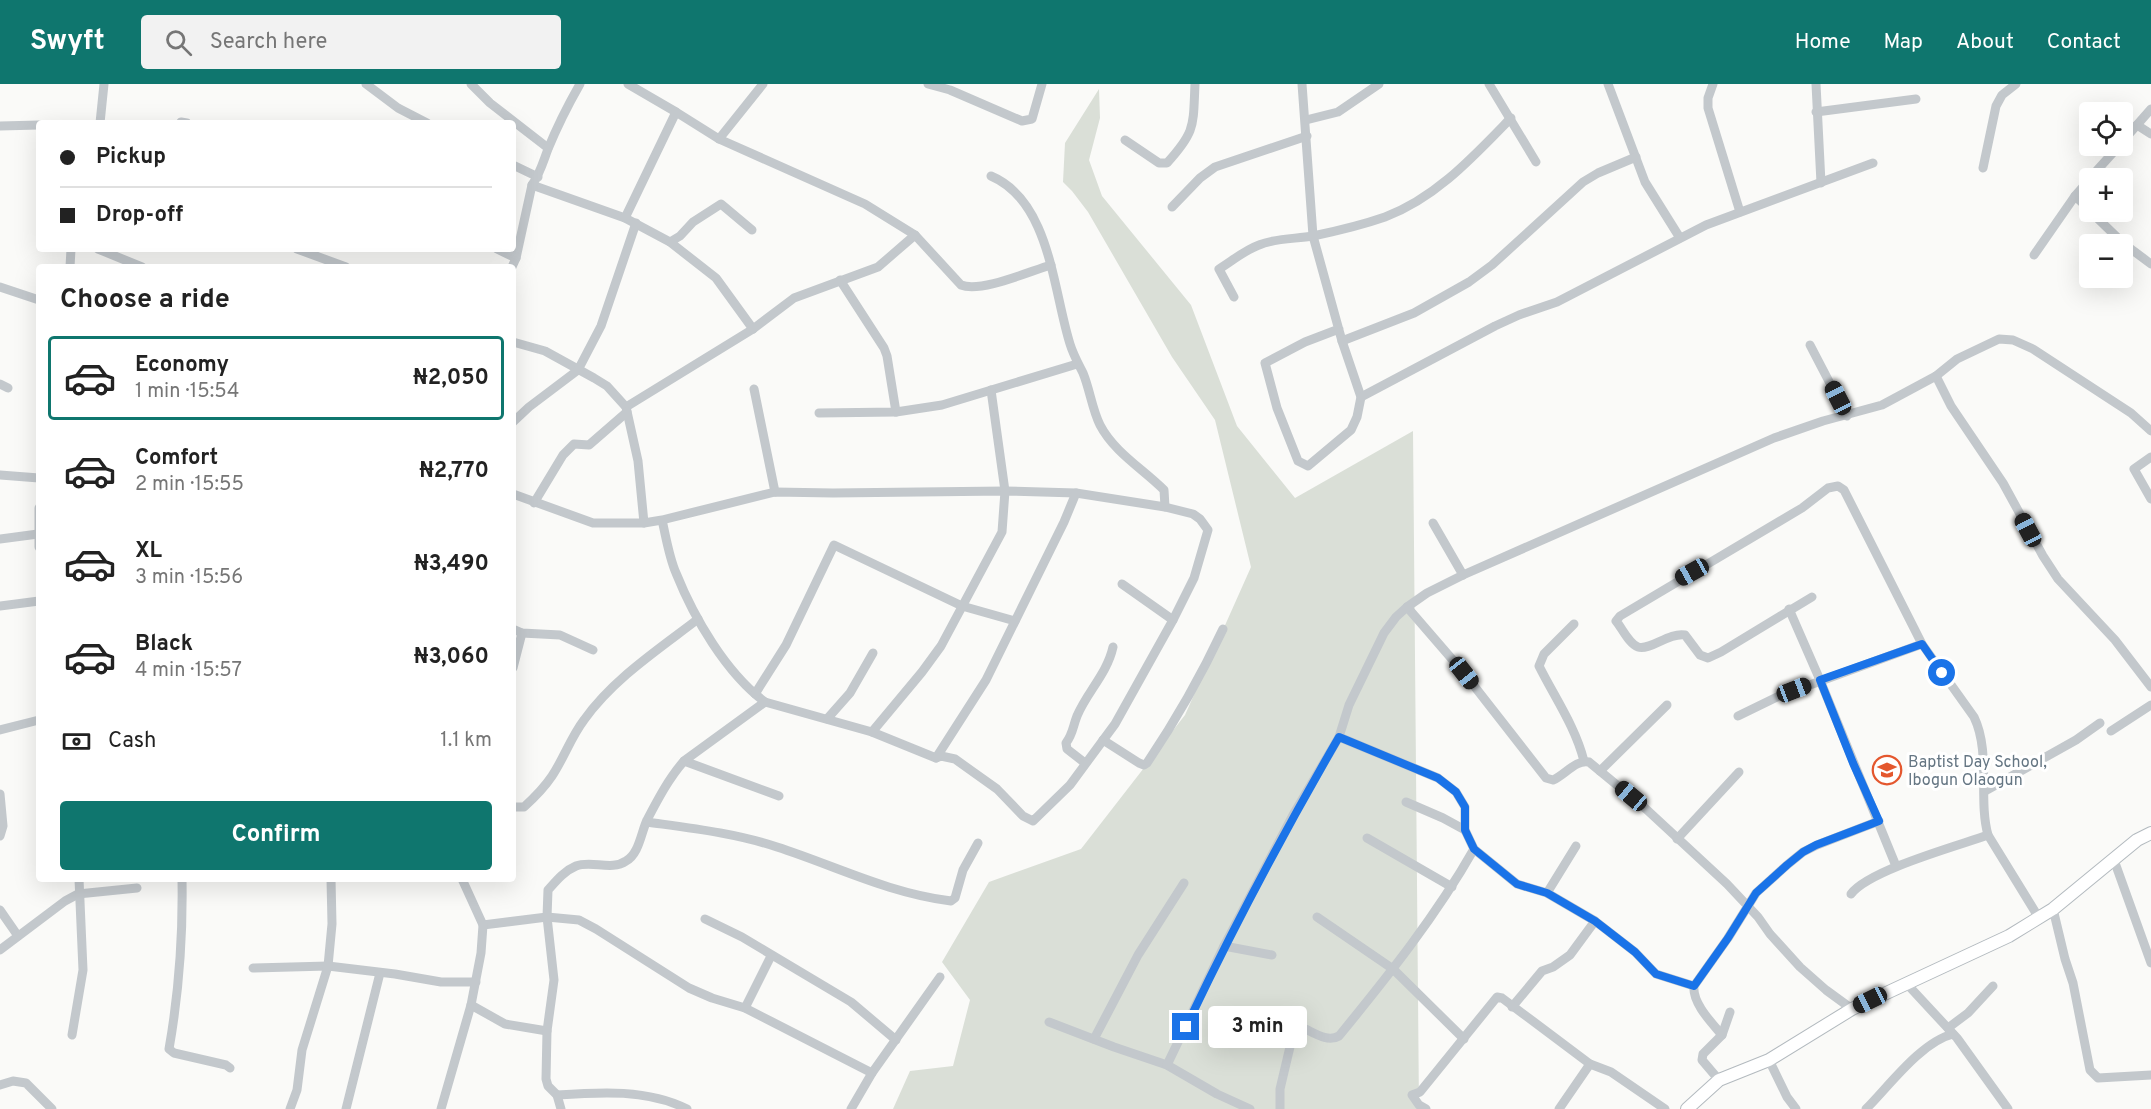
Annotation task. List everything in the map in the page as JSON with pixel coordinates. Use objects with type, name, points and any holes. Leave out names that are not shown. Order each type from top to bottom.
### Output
[{"type":"main road","points":[[1687,1109],[1719,1080],[1769,1060],[1852,1009],[2009,936],[2053,909],[2137,840],[2151,833]]},
{"type":"street","points":[[99,120],[104,84]]},
{"type":"street","points":[[366,84],[398,108],[421,120]]},
{"type":"street","points":[[471,84],[490,104],[511,120]]},
{"type":"street","points":[[501,252],[514,262],[535,181],[548,148],[580,84]]},
{"type":"street","points":[[628,84],[718,139],[851,197],[915,236],[961,285],[968,288],[986,285],[1051,265]]},
{"type":"street","points":[[718,139],[763,84]]},
{"type":"street","points":[[928,84],[950,87],[1022,121],[1032,119],[1042,84]]},
{"type":"street","points":[[1125,141],[1159,163],[1167,163],[1188,138],[1192,128],[1195,84]]},
{"type":"street","points":[[1302,84],[1313,236],[1339,329],[1342,340],[1361,397],[1357,417],[1351,430],[1308,466],[1298,461],[1277,408],[1264,363],[1305,342],[1339,329]]},
{"type":"street","points":[[1306,120],[1338,112],[1379,84]]},
{"type":"street","points":[[1489,84],[1536,162]]},
{"type":"street","points":[[1608,84],[1645,182],[1680,238]]},
{"type":"street","points":[[1713,84],[1708,98],[1708,108],[1740,212]]},
{"type":"street","points":[[1816,84],[1821,183]]},
{"type":"street","points":[[1983,168],[1996,106],[2002,95],[2016,84]]},
{"type":"street","points":[[1816,112],[1916,99]]},
{"type":"street","points":[[2133,130],[2151,109]]},
{"type":"street","points":[[625,218],[676,112]]},
{"type":"street","points":[[1234,297],[1220,269],[1258,245],[1313,236],[1385,217],[1404,208],[1458,171],[1511,118]]},
{"type":"street","points":[[516,124],[548,148]]},
{"type":"street","points":[[0,126],[36,125]]},
{"type":"street","points":[[2137,125],[2151,134]]},
{"type":"street","points":[[1172,207],[1200,178],[1215,167],[1307,136]]},
{"type":"street","points":[[2100,168],[2110,156]]},
{"type":"street","points":[[1342,340],[1414,313],[1469,282],[1492,265],[1583,182],[1636,157]]},
{"type":"street","points":[[1361,397],[1495,326],[1557,302],[1716,220],[1873,164]]},
{"type":"street","points":[[516,167],[535,181],[625,218],[670,242],[716,278],[753,329]]},
{"type":"street","points":[[991,176],[1009,186],[1026,205],[1036,222],[1051,265],[1070,343],[1077,364],[1083,373],[1099,423],[1118,449],[1164,490],[1165,507]]},
{"type":"street","points":[[2034,255],[2079,191]]},
{"type":"street","points":[[2075,196],[2079,200]]},
{"type":"street","points":[[670,242],[680,236],[693,222],[721,204],[752,230]]},
{"type":"street","points":[[2101,222],[2137,256],[2151,264]]},
{"type":"street","points":[[516,419],[578,370],[601,326],[636,223]]},
{"type":"street","points":[[534,503],[563,455],[574,444],[589,445],[626,409],[753,329],[794,298],[878,267],[915,236]]},
{"type":"street","points":[[105,252],[135,264]]},
{"type":"street","points":[[302,252],[318,262]]},
{"type":"street","points":[[840,280],[884,348],[896,412]]},
{"type":"street","points":[[0,287],[36,299]]},
{"type":"street","points":[[1167,1065],[1224,946],[1293,815],[1339,737],[1349,705],[1384,633],[1396,617],[1427,593],[1774,438],[1895,399],[1936,376],[1957,358],[1999,339],[2013,340],[2054,362],[2131,413],[2151,431]]},
{"type":"street","points":[[516,343],[545,351],[607,386],[626,409],[638,461],[644,523]]},
{"type":"street","points":[[1810,345],[1847,416]]},
{"type":"street","points":[[819,413],[896,412],[942,405],[1077,364]]},
{"type":"street","points":[[1936,376],[1951,406],[2003,483],[2053,571],[2115,640],[2151,687]]},
{"type":"street","points":[[754,389],[775,492]]},
{"type":"street","points":[[872,732],[932,660],[1002,531],[1005,491],[991,390]]},
{"type":"street","points":[[2151,457],[2134,469],[2151,499]]},
{"type":"street","points":[[0,475],[36,478]]},
{"type":"street","points":[[1812,597],[1708,658],[1700,655],[1685,635],[1679,634],[1645,647],[1638,647],[1616,621],[1620,616],[1652,598],[1677,580],[1802,508],[1828,488],[1838,486],[1844,490],[1922,644],[1974,717],[1978,727],[1985,791],[1984,821],[1988,835],[2039,918]]},
{"type":"street","points":[[516,495],[593,523],[644,523],[775,492],[1076,493],[1165,507],[1193,514],[1208,530],[1194,578],[1173,621],[1115,724],[1070,784],[1033,821],[1023,816],[997,789],[954,759],[941,756],[936,758],[872,732],[765,702],[754,694],[722,656],[698,618],[675,572],[662,520]]},
{"type":"street","points":[[936,758],[982,688],[1076,493]]},
{"type":"street","points":[[1433,523],[1463,575]]},
{"type":"street","points":[[0,539],[36,534]]},
{"type":"street","points":[[754,694],[786,645],[834,544],[962,606],[1015,621]]},
{"type":"street","points":[[1122,584],[1173,621]]},
{"type":"street","points":[[0,606],[36,601]]},
{"type":"street","points":[[1407,607],[1458,666],[1546,778],[1553,780],[1577,763],[1589,762],[1646,809],[1727,884],[1758,916],[1800,968],[1852,1009]]},
{"type":"street","points":[[1789,609],[1896,866]]},
{"type":"street","points":[[516,807],[524,807],[542,790],[584,720],[609,692],[653,653],[698,618]]},
{"type":"street","points":[[1574,624],[1544,654],[1539,666],[1571,723],[1584,761]]},
{"type":"street","points":[[1103,740],[1138,763],[1144,765],[1147,763],[1199,681],[1224,629]]},
{"type":"street","points":[[518,631],[560,635],[593,650]]},
{"type":"street","points":[[1738,716],[1760,704],[1820,680],[1922,644]]},
{"type":"street","points":[[1084,763],[1067,748],[1066,743],[1073,734],[1077,716],[1110,661],[1113,647]]},
{"type":"street","points":[[827,719],[850,693],[873,653]]},
{"type":"street","points":[[561,1109],[557,1095],[548,1086],[546,1079],[547,1031],[554,980],[548,890],[566,872],[578,865],[616,865],[626,862],[633,855],[647,822],[673,773],[684,760],[765,702]]},
{"type":"street","points":[[1600,771],[1667,705]]},
{"type":"street","points":[[2112,731],[2151,705]]},
{"type":"street","points":[[0,738],[0,730],[36,721]]},
{"type":"street","points":[[1985,791],[2076,740],[2100,723]]},
{"type":"street","points":[[1339,737],[1438,778],[1456,792],[1465,807],[1465,830],[1474,849],[1517,884],[1547,893],[1595,921],[1635,952],[1656,974],[1694,986]]},
{"type":"street","points":[[684,760],[779,795]]},
{"type":"street","points":[[1677,839],[1739,772]]},
{"type":"street","points":[[0,794],[3,826],[0,836]]},
{"type":"street","points":[[1406,802],[1465,830]]},
{"type":"street","points":[[1722,1035],[1699,1004],[1693,993],[1694,986],[1756,893],[1803,852],[1879,821]]},
{"type":"street","points":[[647,822],[715,831],[775,846],[889,889],[951,901],[955,898],[963,870],[978,843]]},
{"type":"street","points":[[1851,894],[1857,886],[1896,866],[1988,835]]},
{"type":"street","points":[[1367,838],[1452,887]]},
{"type":"street","points":[[1547,893],[1576,846]]},
{"type":"street","points":[[1280,1109],[1280,1089],[1294,1030],[1301,1026],[1328,1039],[1339,1036],[1393,969],[1452,887],[1474,849]]},
{"type":"street","points":[[2114,860],[2149,950],[2151,963]]},
{"type":"street","points":[[72,1035],[83,970],[79,882]]},
{"type":"street","points":[[182,882],[183,934],[169,1049],[174,1053],[226,1065],[230,1068]]},
{"type":"street","points":[[290,1109],[297,1090],[302,1050],[328,966],[332,924],[332,882]]},
{"type":"street","points":[[441,1109],[471,1005],[481,953],[483,925],[463,882]]},
{"type":"street","points":[[1094,1039],[1138,955],[1184,883]]},
{"type":"street","points":[[0,950],[65,901],[78,894],[137,888]]},
{"type":"street","points":[[2053,909],[2073,983],[2090,1070],[2098,1078],[2151,1075]]},
{"type":"street","points":[[0,910],[18,936]]},
{"type":"street","points":[[483,925],[548,917],[579,920],[689,988],[745,1008],[872,1073]]},
{"type":"street","points":[[1317,917],[1393,969],[1464,1039]]},
{"type":"street","points":[[705,919],[742,937],[861,1008],[896,1040]]},
{"type":"street","points":[[1512,1007],[1542,971],[1553,967],[1570,955],[1595,921]]},
{"type":"street","points":[[1224,946],[1272,955]]},
{"type":"street","points":[[745,1008],[771,956]]},
{"type":"street","points":[[253,968],[328,966],[441,982],[476,982]]},
{"type":"street","points":[[346,1109],[380,973]]},
{"type":"street","points":[[850,1109],[872,1073],[940,977]]},
{"type":"street","points":[[1906,983],[1951,1031],[2008,1109]]},
{"type":"street","points":[[1866,1109],[1922,1051],[1946,1036],[1993,986]]},
{"type":"street","points":[[1426,1109],[1419,1105],[1412,1095],[1420,1092],[1497,997],[1502,998],[1590,1064],[1611,1072],[1665,1109]]},
{"type":"street","points":[[471,1005],[505,1024],[547,1031]]},
{"type":"street","points":[[1719,1080],[1702,1060],[1703,1054],[1722,1035],[1730,1012]]},
{"type":"street","points":[[1049,1022],[1167,1065],[1217,1094],[1250,1109]]},
{"type":"street","points":[[1769,1060],[1787,1097],[1796,1109]]},
{"type":"street","points":[[1559,1109],[1590,1064]]},
{"type":"street","points":[[0,1085],[13,1081],[26,1083],[52,1109]]},
{"type":"street","points":[[557,1095],[589,1093],[639,1095],[666,1099],[687,1109]]},
{"type":"shaded area","points":[[1099,89],[1100,118],[1089,160],[1102,196],[1191,305],[1237,426],[1295,498],[1413,431],[1419,1109],[893,1109],[910,1071],[953,1066],[970,1000],[942,962],[989,882],[1081,849],[1185,715],[1251,567],[1215,420],[1172,357],[1088,212],[1063,182],[1065,143]]},
{"type":"place","name":"Baptist Day School, Ibogun Olaogun","points":[[1887,770]]},
{"type":"route","points":[[1186,1027],[1224,946],[1293,815],[1339,737],[1438,778],[1456,792],[1465,807],[1465,830],[1474,849],[1517,884],[1547,893],[1595,921],[1635,952],[1656,974],[1694,986],[1756,893],[1787,865],[1816,845],[1879,821],[1820,680],[1922,644],[1942,673]]}]
